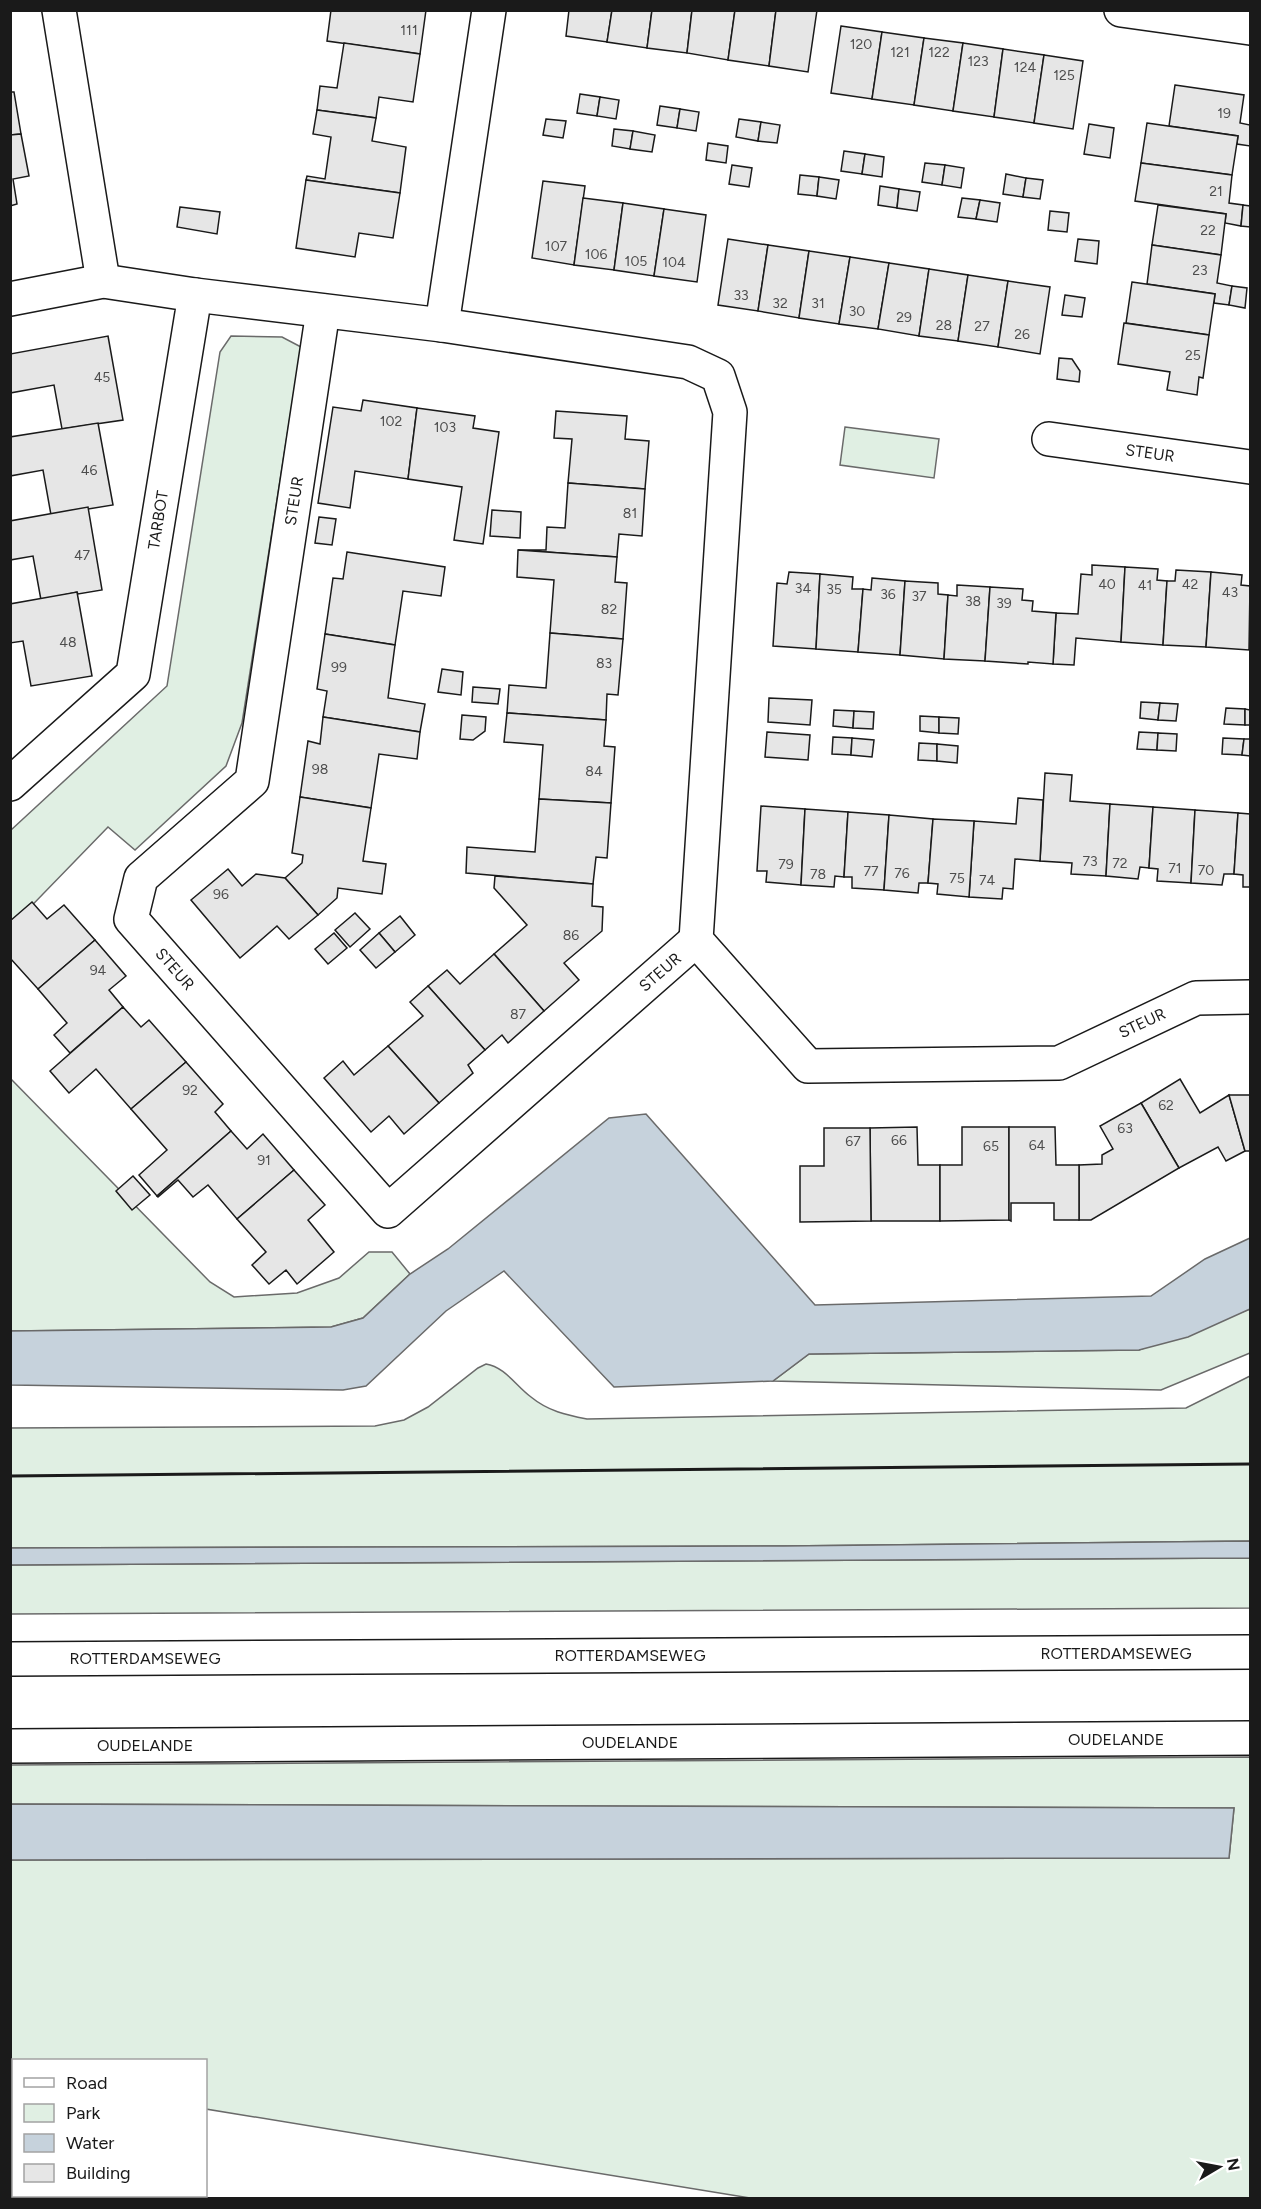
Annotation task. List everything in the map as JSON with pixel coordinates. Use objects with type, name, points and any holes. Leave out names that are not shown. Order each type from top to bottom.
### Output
[{"type":"street","points":[[59,10],[103,281]]},
{"type":"street","points":[[442,325],[489,10]]},
{"type":"street","points":[[1121,10],[1251,28]]},
{"type":"street","points":[[10,299],[103,281],[195,296]]},
{"type":"street","name":"STEUR","points":[[195,296],[323,311],[442,325],[688,362],[718,376],[730,412],[696,940],[388,1211],[131,919],[141,878],[252,781],[323,311]]},
{"type":"street","name":"TARBOT","points":[[10,784],[133,674],[195,296]]},
{"type":"street","name":"STEUR","points":[[1049,439],[1251,467]]},
{"type":"street","name":"STEUR","points":[[696,940],[808,1066],[1059,1063],[1196,998],[1251,997]]},
{"type":"street","name":"ROTTERDAMSEWEG","points":[[10,1659],[1251,1652]]},
{"type":"street","name":"OUDELANDE","points":[[10,1746],[1251,1738]]},
{"type":"green space","points":[[231,336],[282,337],[301,347],[242,723],[226,766],[135,850],[108,827],[11,927],[11,830],[167,686],[220,352]]},
{"type":"green space","points":[[845,427],[939,439],[934,478],[840,465]]},
{"type":"green space","points":[[10,1078],[210,1282],[234,1297],[297,1293],[339,1278],[369,1252],[392,1252],[410,1274],[363,1318],[331,1327],[11,1331]]},
{"type":"green space","points":[[1250,1309],[1250,1353],[1161,1390],[773,1381],[809,1354],[1139,1350]]},
{"type":"green space","points":[[486,1364],[505,1373],[544,1406],[587,1419],[1186,1408],[1250,1376],[1250,1541],[784,1546],[11,1548],[10,1428],[375,1426],[404,1420],[428,1407]]},
{"type":"green space","points":[[1250,1558],[1250,1608],[11,1614],[10,1565]]},
{"type":"green space","points":[[1250,1757],[1250,2198],[750,2198],[207,2109],[207,2059],[12,2059],[12,2078],[10,2077],[11,1860],[1229,1858],[1234,1808],[11,1804],[10,1765]]},
{"type":"water","points":[[646,1114],[815,1305],[1151,1296],[1205,1259],[1250,1238],[1250,1309],[1188,1337],[1139,1350],[809,1354],[773,1381],[614,1387],[504,1271],[446,1311],[366,1386],[343,1390],[11,1385],[11,1331],[331,1327],[363,1318],[410,1274],[448,1249],[609,1118]]},
{"type":"water","points":[[1250,1541],[1250,1558],[10,1565],[11,1548],[784,1546]]},
{"type":"water","points":[[11,1804],[1234,1808],[1229,1858],[11,1860]]},
{"type":"building","points":[[331,10],[426,10],[420,54],[327,41]]},
{"type":"building","points":[[569,10],[612,10],[607,42],[566,36]]},
{"type":"building","points":[[612,10],[652,10],[647,48],[607,42]]},
{"type":"building","points":[[652,10],[692,10],[687,53],[647,48]]},
{"type":"building","points":[[692,10],[735,10],[728,60],[687,53]]},
{"type":"building","points":[[735,10],[776,10],[769,66],[728,60]]},
{"type":"building","points":[[776,10],[817,10],[808,72],[769,66]]},
{"type":"building","points":[[841,26],[882,32],[872,99],[831,93]]},
{"type":"building","points":[[882,32],[924,38],[914,105],[872,99]]},
{"type":"building","points":[[924,38],[963,43],[953,111],[914,105]]},
{"type":"building","points":[[344,43],[420,54],[413,102],[379,97],[376,118],[317,110],[320,86],[337,88]]},
{"type":"building","points":[[963,43],[1003,49],[994,117],[953,111]]},
{"type":"building","points":[[1003,49],[1044,55],[1034,123],[994,117]]},
{"type":"building","points":[[1044,55],[1083,61],[1073,129],[1034,123]]},
{"type":"building","points":[[1175,85],[1244,95],[1240,123],[1250,125],[1250,146],[1237,144],[1238,136],[1169,126]]},
{"type":"building","points":[[10,92],[14,92],[21,134],[10,135]]},
{"type":"building","points":[[580,94],[600,97],[597,116],[577,113]]},
{"type":"building","points":[[600,97],[619,100],[616,119],[597,116]]},
{"type":"building","points":[[660,106],[680,109],[677,128],[657,125]]},
{"type":"building","points":[[680,109],[699,112],[696,131],[677,128]]},
{"type":"building","points":[[317,110],[376,118],[372,141],[406,147],[400,193],[306,180],[307,176],[325,179],[331,137],[313,134]]},
{"type":"building","points":[[546,119],[566,121],[563,138],[543,135]]},
{"type":"building","points":[[739,119],[761,122],[758,141],[736,137]]},
{"type":"building","points":[[761,122],[780,125],[777,143],[758,141]]},
{"type":"building","points":[[1147,123],[1238,136],[1232,175],[1141,163]]},
{"type":"building","points":[[1089,124],[1114,128],[1110,158],[1084,154]]},
{"type":"building","points":[[614,129],[633,131],[630,149],[612,146]]},
{"type":"building","points":[[633,131],[655,135],[652,152],[630,149]]},
{"type":"building","points":[[21,134],[29,176],[13,179],[17,204],[10,206],[10,135]]},
{"type":"building","points":[[708,143],[728,146],[726,163],[706,160]]},
{"type":"building","points":[[844,151],[865,154],[862,174],[841,171]]},
{"type":"building","points":[[865,154],[884,157],[882,177],[862,174]]},
{"type":"building","points":[[925,163],[945,165],[942,185],[922,182]]},
{"type":"building","points":[[1141,163],[1232,175],[1229,203],[1243,205],[1241,226],[1225,223],[1226,214],[1135,201]]},
{"type":"building","points":[[732,165],[752,168],[749,187],[729,184]]},
{"type":"building","points":[[945,165],[964,168],[961,188],[942,185]]},
{"type":"building","points":[[1006,174],[1026,178],[1023,197],[1003,194]]},
{"type":"building","points":[[800,175],[819,177],[817,196],[798,194]]},
{"type":"building","points":[[819,177],[839,180],[836,199],[817,196]]},
{"type":"building","points":[[1026,178],[1043,180],[1040,199],[1023,197]]},
{"type":"building","points":[[306,180],[400,193],[393,238],[359,233],[355,257],[296,248]]},
{"type":"building","points":[[543,181],[585,186],[574,265],[532,258]]},
{"type":"building","points":[[880,186],[899,189],[897,208],[878,205]]},
{"type":"building","points":[[899,189],[920,192],[917,211],[897,208]]},
{"type":"building","points":[[583,198],[623,203],[614,270],[574,265]]},
{"type":"building","points":[[962,198],[980,200],[976,219],[958,217]]},
{"type":"building","points":[[980,200],[1000,203],[997,222],[976,219]]},
{"type":"building","points":[[623,203],[664,209],[654,276],[614,270]]},
{"type":"building","points":[[1158,205],[1226,214],[1221,255],[1152,245]]},
{"type":"building","points":[[1243,205],[1250,206],[1250,227],[1241,226]]},
{"type":"building","points":[[180,207],[220,212],[217,234],[177,227]]},
{"type":"building","points":[[664,209],[706,215],[697,282],[654,276]]},
{"type":"building","points":[[1050,211],[1069,213],[1067,232],[1048,230]]},
{"type":"building","points":[[728,239],[768,245],[758,311],[718,305]]},
{"type":"building","points":[[1078,239],[1099,241],[1097,264],[1075,261]]},
{"type":"building","points":[[768,245],[809,251],[799,318],[758,311]]},
{"type":"building","points":[[1152,245],[1221,255],[1217,283],[1232,286],[1229,305],[1214,303],[1215,294],[1147,284]]},
{"type":"building","points":[[809,251],[850,257],[839,324],[799,318]]},
{"type":"building","points":[[850,257],[889,263],[878,329],[839,324]]},
{"type":"building","points":[[889,263],[929,269],[919,336],[878,329]]},
{"type":"building","points":[[929,269],[968,275],[958,341],[919,336]]},
{"type":"building","points":[[968,275],[1008,281],[998,347],[958,341]]},
{"type":"building","points":[[1008,281],[1050,287],[1040,354],[998,347]]},
{"type":"building","points":[[1132,282],[1215,294],[1209,335],[1126,323]]},
{"type":"building","points":[[1232,286],[1247,288],[1245,308],[1229,305]]},
{"type":"building","points":[[1065,295],[1085,298],[1082,317],[1062,315]]},
{"type":"building","points":[[1124,323],[1209,335],[1203,378],[1199,377],[1197,395],[1167,390],[1170,372],[1118,364]]},
{"type":"building","points":[[108,336],[123,420],[62,429],[54,385],[10,393],[10,354]]},
{"type":"building","points":[[1059,358],[1072,359],[1080,371],[1079,382],[1057,379]]},
{"type":"building","points":[[363,400],[417,408],[408,479],[355,471],[350,508],[318,503],[333,407],[361,411]]},
{"type":"building","points":[[417,408],[475,416],[473,428],[499,432],[483,544],[454,540],[462,487],[408,479]]},
{"type":"building","points":[[556,411],[627,416],[625,439],[649,441],[645,489],[568,483],[572,439],[554,438]]},
{"type":"building","points":[[98,423],[113,505],[51,515],[43,470],[10,476],[10,437]]},
{"type":"building","points":[[568,483],[645,489],[642,536],[619,534],[617,557],[518,550],[546,550],[547,527],[565,528]]},
{"type":"building","points":[[88,507],[102,590],[78,594],[77,592],[41,600],[33,556],[10,560],[10,521]]},
{"type":"building","points":[[492,510],[521,512],[520,538],[490,536]]},
{"type":"building","points":[[319,517],[336,519],[332,545],[315,543]]},
{"type":"building","points":[[518,550],[617,557],[615,582],[627,583],[623,639],[550,633],[554,580],[517,577]]},
{"type":"building","points":[[347,552],[445,567],[441,596],[403,591],[395,645],[325,634],[333,578],[343,579]]},
{"type":"building","points":[[1092,565],[1125,567],[1121,642],[1076,638],[1074,665],[1053,664],[1056,613],[1078,614],[1081,574],[1092,575]]},
{"type":"building","points":[[1125,567],[1158,569],[1157,580],[1167,581],[1163,645],[1121,642]]},
{"type":"building","points":[[1176,570],[1211,572],[1206,647],[1163,645],[1167,581],[1175,581]]},
{"type":"building","points":[[789,572],[820,574],[816,649],[773,646],[777,583],[787,584]]},
{"type":"building","points":[[1211,572],[1242,575],[1241,585],[1250,586],[1249,650],[1206,647]]},
{"type":"building","points":[[820,574],[853,577],[852,589],[863,589],[858,652],[816,649]]},
{"type":"building","points":[[872,578],[905,581],[900,655],[858,652],[863,589],[871,590]]},
{"type":"building","points":[[905,581],[938,583],[938,594],[948,595],[944,659],[900,655]]},
{"type":"building","points":[[957,585],[990,587],[985,661],[944,659],[948,595],[957,596]]},
{"type":"building","points":[[990,587],[1023,589],[1022,600],[1033,601],[1032,611],[1056,613],[1053,664],[985,661]]},
{"type":"building","points":[[77,592],[92,676],[31,686],[23,641],[10,643],[10,604]]},
{"type":"building","points":[[550,633],[623,639],[618,695],[607,694],[606,720],[507,713],[509,685],[546,688]]},
{"type":"building","points":[[325,634],[395,645],[388,698],[425,704],[420,732],[323,717],[327,691],[317,689]]},
{"type":"building","points":[[442,669],[463,672],[461,695],[438,692]]},
{"type":"building","points":[[473,687],[500,689],[498,704],[472,702]]},
{"type":"building","points":[[769,698],[812,700],[810,725],[768,722]]},
{"type":"building","points":[[1141,702],[1160,703],[1158,720],[1140,718]]},
{"type":"building","points":[[1160,703],[1178,704],[1176,721],[1158,720]]},
{"type":"building","points":[[1226,708],[1245,709],[1245,725],[1224,724]]},
{"type":"building","points":[[1245,709],[1250,710],[1250,725],[1245,725]]},
{"type":"building","points":[[834,710],[854,711],[853,728],[833,726]]},
{"type":"building","points":[[854,711],[874,712],[873,729],[853,728]]},
{"type":"building","points":[[507,713],[606,720],[604,746],[615,747],[611,803],[539,799],[543,745],[504,742]]},
{"type":"building","points":[[462,715],[486,717],[485,731],[473,740],[460,739]]},
{"type":"building","points":[[920,716],[939,717],[939,733],[920,731]]},
{"type":"building","points":[[323,717],[420,732],[417,759],[379,754],[371,808],[300,797],[308,741],[320,744]]},
{"type":"building","points":[[939,717],[959,718],[958,734],[939,733]]},
{"type":"building","points":[[767,732],[810,735],[808,760],[765,757]]},
{"type":"building","points":[[1139,732],[1158,733],[1157,750],[1137,749]]},
{"type":"building","points":[[1158,733],[1177,734],[1176,751],[1157,750]]},
{"type":"building","points":[[833,737],[852,738],[851,755],[832,754]]},
{"type":"building","points":[[852,738],[874,740],[872,757],[851,755]]},
{"type":"building","points":[[1223,738],[1244,739],[1242,755],[1222,754]]},
{"type":"building","points":[[1244,739],[1250,739],[1250,756],[1242,755]]},
{"type":"building","points":[[919,743],[937,744],[937,761],[918,760]]},
{"type":"building","points":[[937,744],[958,746],[957,763],[937,761]]},
{"type":"building","points":[[1045,773],[1072,775],[1070,801],[1110,804],[1106,876],[1071,874],[1072,863],[1040,861]]},
{"type":"building","points":[[300,797],[371,808],[363,861],[386,864],[382,894],[338,888],[337,898],[318,915],[285,878],[302,863],[303,855],[292,853]]},
{"type":"building","points":[[1018,798],[1043,800],[1040,861],[1015,859],[1013,889],[1003,888],[1002,899],[969,897],[974,821],[1016,824]]},
{"type":"building","points":[[539,799],[611,803],[607,858],[596,857],[593,884],[466,873],[467,847],[535,852]]},
{"type":"building","points":[[1110,804],[1153,807],[1149,868],[1140,867],[1138,879],[1106,876]]},
{"type":"building","points":[[761,806],[805,809],[801,885],[766,882],[767,871],[757,871]]},
{"type":"building","points":[[1153,807],[1195,810],[1191,883],[1157,881],[1158,869],[1149,868]]},
{"type":"building","points":[[805,809],[848,812],[844,877],[835,876],[834,887],[801,885]]},
{"type":"building","points":[[1195,810],[1238,813],[1234,874],[1224,874],[1222,885],[1191,883]]},
{"type":"building","points":[[848,812],[889,815],[884,890],[852,888],[852,877],[844,877]]},
{"type":"building","points":[[1238,813],[1250,814],[1250,887],[1243,887],[1243,875],[1234,874]]},
{"type":"building","points":[[889,815],[933,819],[928,883],[919,883],[918,893],[884,890]]},
{"type":"building","points":[[933,819],[974,821],[969,897],[937,894],[938,884],[928,883]]},
{"type":"building","points":[[228,869],[242,886],[256,874],[285,878],[318,915],[289,939],[277,926],[240,958],[191,900]]},
{"type":"building","points":[[495,876],[593,884],[592,906],[603,907],[602,931],[564,963],[579,980],[544,1011],[494,954],[527,925],[494,888]]},
{"type":"building","points":[[32,902],[47,919],[64,905],[95,940],[38,989],[10,958],[10,921]]},
{"type":"building","points":[[355,913],[370,929],[350,947],[335,930]]},
{"type":"building","points":[[400,916],[415,935],[395,952],[379,933]]},
{"type":"building","points":[[334,933],[347,948],[328,964],[315,949]]},
{"type":"building","points":[[379,933],[395,952],[376,968],[360,950]]},
{"type":"building","points":[[95,940],[126,976],[109,990],[123,1007],[70,1053],[54,1035],[67,1023],[38,989]]},
{"type":"building","points":[[494,954],[544,1011],[508,1043],[502,1035],[485,1050],[428,986],[447,970],[460,984]]},
{"type":"building","points":[[428,986],[485,1050],[468,1065],[473,1073],[439,1103],[388,1046],[423,1016],[410,1002]]},
{"type":"building","points":[[123,1007],[141,1027],[149,1020],[186,1062],[131,1109],[96,1069],[69,1093],[50,1071]]},
{"type":"building","points":[[388,1046],[439,1103],[404,1134],[389,1116],[371,1132],[324,1078],[343,1061],[354,1075]]},
{"type":"building","points":[[186,1062],[223,1104],[215,1112],[231,1131],[157,1196],[139,1175],[167,1150],[131,1109]]},
{"type":"building","points":[[1180,1079],[1200,1113],[1229,1095],[1245,1151],[1226,1161],[1218,1147],[1179,1168],[1141,1103]]},
{"type":"building","points":[[1229,1095],[1250,1095],[1250,1151],[1245,1151]]},
{"type":"building","points":[[1141,1103],[1179,1168],[1091,1220],[1079,1220],[1079,1165],[1102,1164],[1102,1155],[1113,1149],[1100,1126]]},
{"type":"building","points":[[917,1127],[918,1165],[940,1165],[940,1221],[871,1221],[870,1128]]},
{"type":"building","points":[[962,1127],[1009,1127],[1009,1220],[940,1221],[940,1165],[962,1165]]},
{"type":"building","points":[[1009,1127],[1055,1127],[1056,1165],[1079,1165],[1079,1220],[1054,1220],[1054,1203],[1011,1203],[1011,1221],[1009,1220]]},
{"type":"building","points":[[824,1128],[870,1128],[871,1221],[800,1222],[800,1166],[824,1166]]},
{"type":"building","points":[[231,1131],[247,1149],[263,1134],[294,1170],[237,1219],[208,1185],[193,1197],[178,1180],[157,1196]]},
{"type":"building","points":[[294,1170],[325,1205],[308,1220],[334,1252],[297,1284],[286,1270],[269,1284],[252,1265],[266,1252],[237,1219]]},
{"type":"building","points":[[133,1176],[150,1195],[132,1210],[116,1191]]},
{"type":"wall","points":[[10,1476],[1250,1464]]}]
